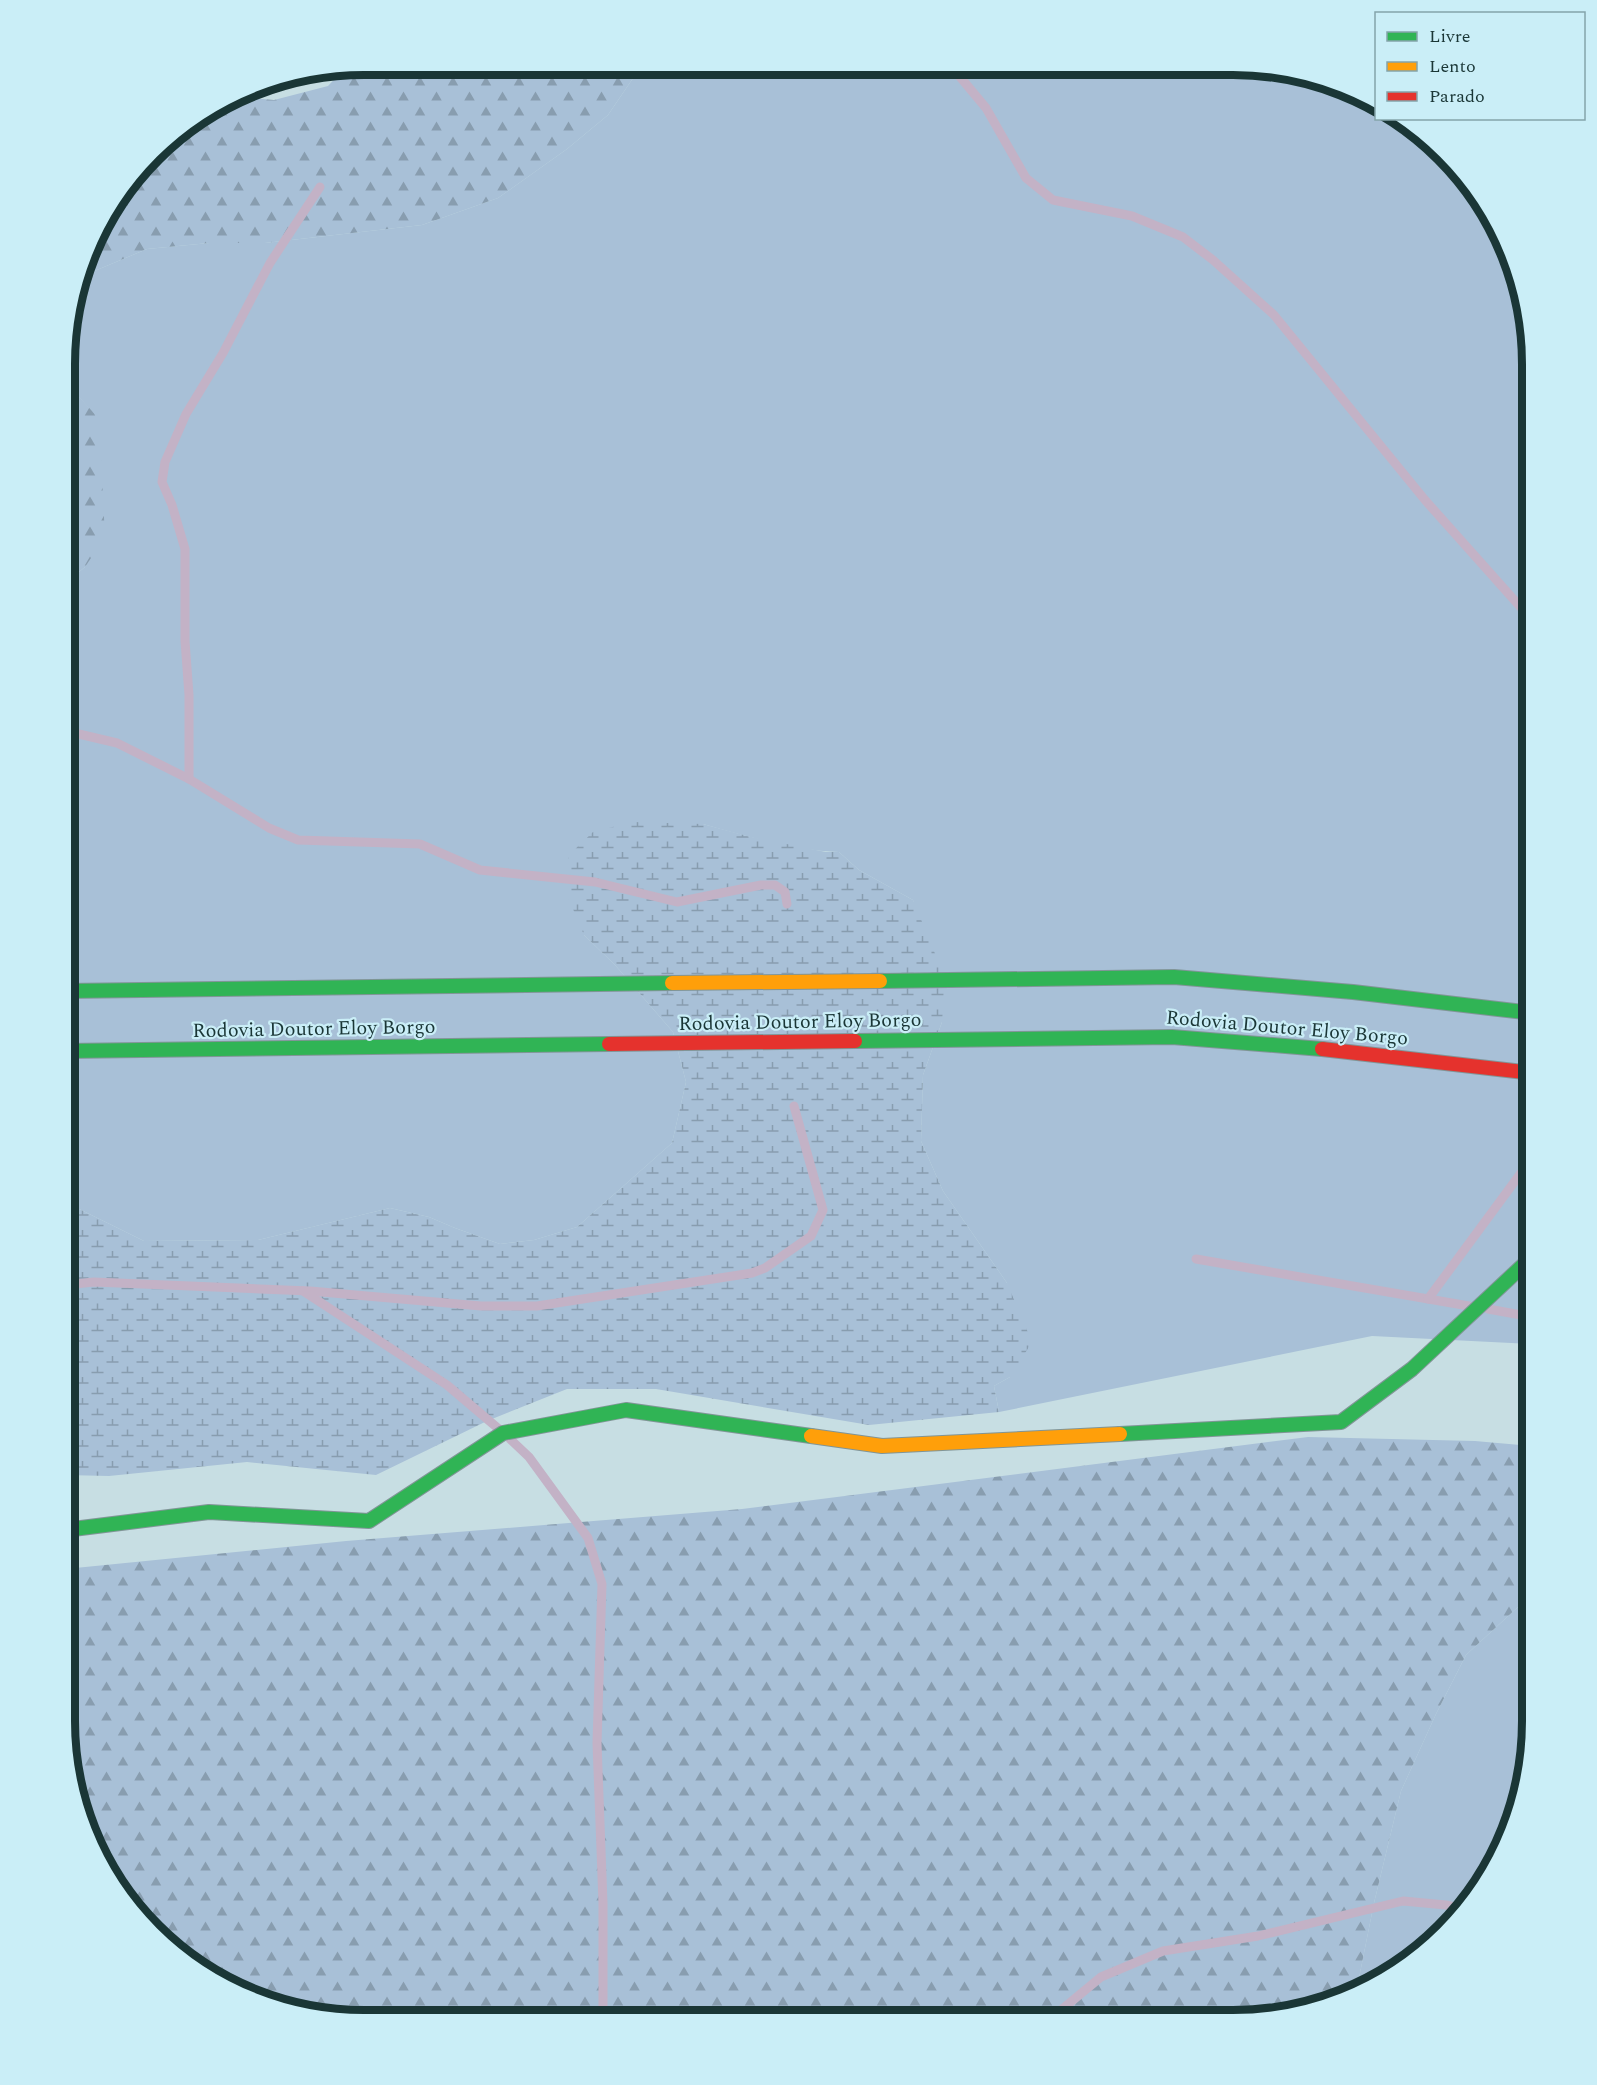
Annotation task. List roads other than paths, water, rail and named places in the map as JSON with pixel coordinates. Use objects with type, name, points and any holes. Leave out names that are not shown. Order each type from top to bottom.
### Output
[{"type":"main road","name":"Rodovia Doutor Eloy Borgo","points":[[75,991],[1174,977],[1305,986],[1522,1012]]},
{"type":"main road","name":"Rodovia Doutor Eloy Borgo","points":[[75,1051],[1172,1037],[1323,1048],[1429,1059],[1522,1073]]},
{"type":"main road","points":[[75,1529],[209,1512],[369,1521],[503,1433],[626,1410],[882,1446],[1341,1422],[1412,1369],[1522,1266]]},
{"type":"waterway","points":[[958,75],[986,108],[1026,178],[1053,200],[1132,216],[1183,237],[1213,260],[1274,315],[1425,500],[1522,609]]},
{"type":"waterway","points":[[189,779],[185,549],[172,505],[162,482],[165,462],[186,414],[223,353],[270,263],[320,187]]},
{"type":"waterway","points":[[75,733],[117,743],[189,779],[269,828],[298,840],[420,844],[480,870],[595,882],[677,902],[761,885],[775,885],[785,892],[787,904]]},
{"type":"waterway","points":[[75,1284],[94,1282],[310,1291],[481,1306],[537,1306],[752,1273],[765,1268],[811,1236],[823,1210],[794,1106]]},
{"type":"waterway","points":[[1428,1299],[1522,1172]]},
{"type":"waterway","points":[[1196,1259],[1469,1306]]},
{"type":"waterway","points":[[303,1291],[447,1385],[500,1430]]},
{"type":"waterway","points":[[1488,1309],[1522,1315]]},
{"type":"waterway","points":[[510,1439],[529,1457],[588,1538],[602,1584],[597,1743],[603,1903],[603,2010]]},
{"type":"waterway","points":[[1061,2010],[1101,1977],[1163,1951],[1258,1936],[1403,1901],[1454,1907]]}]
